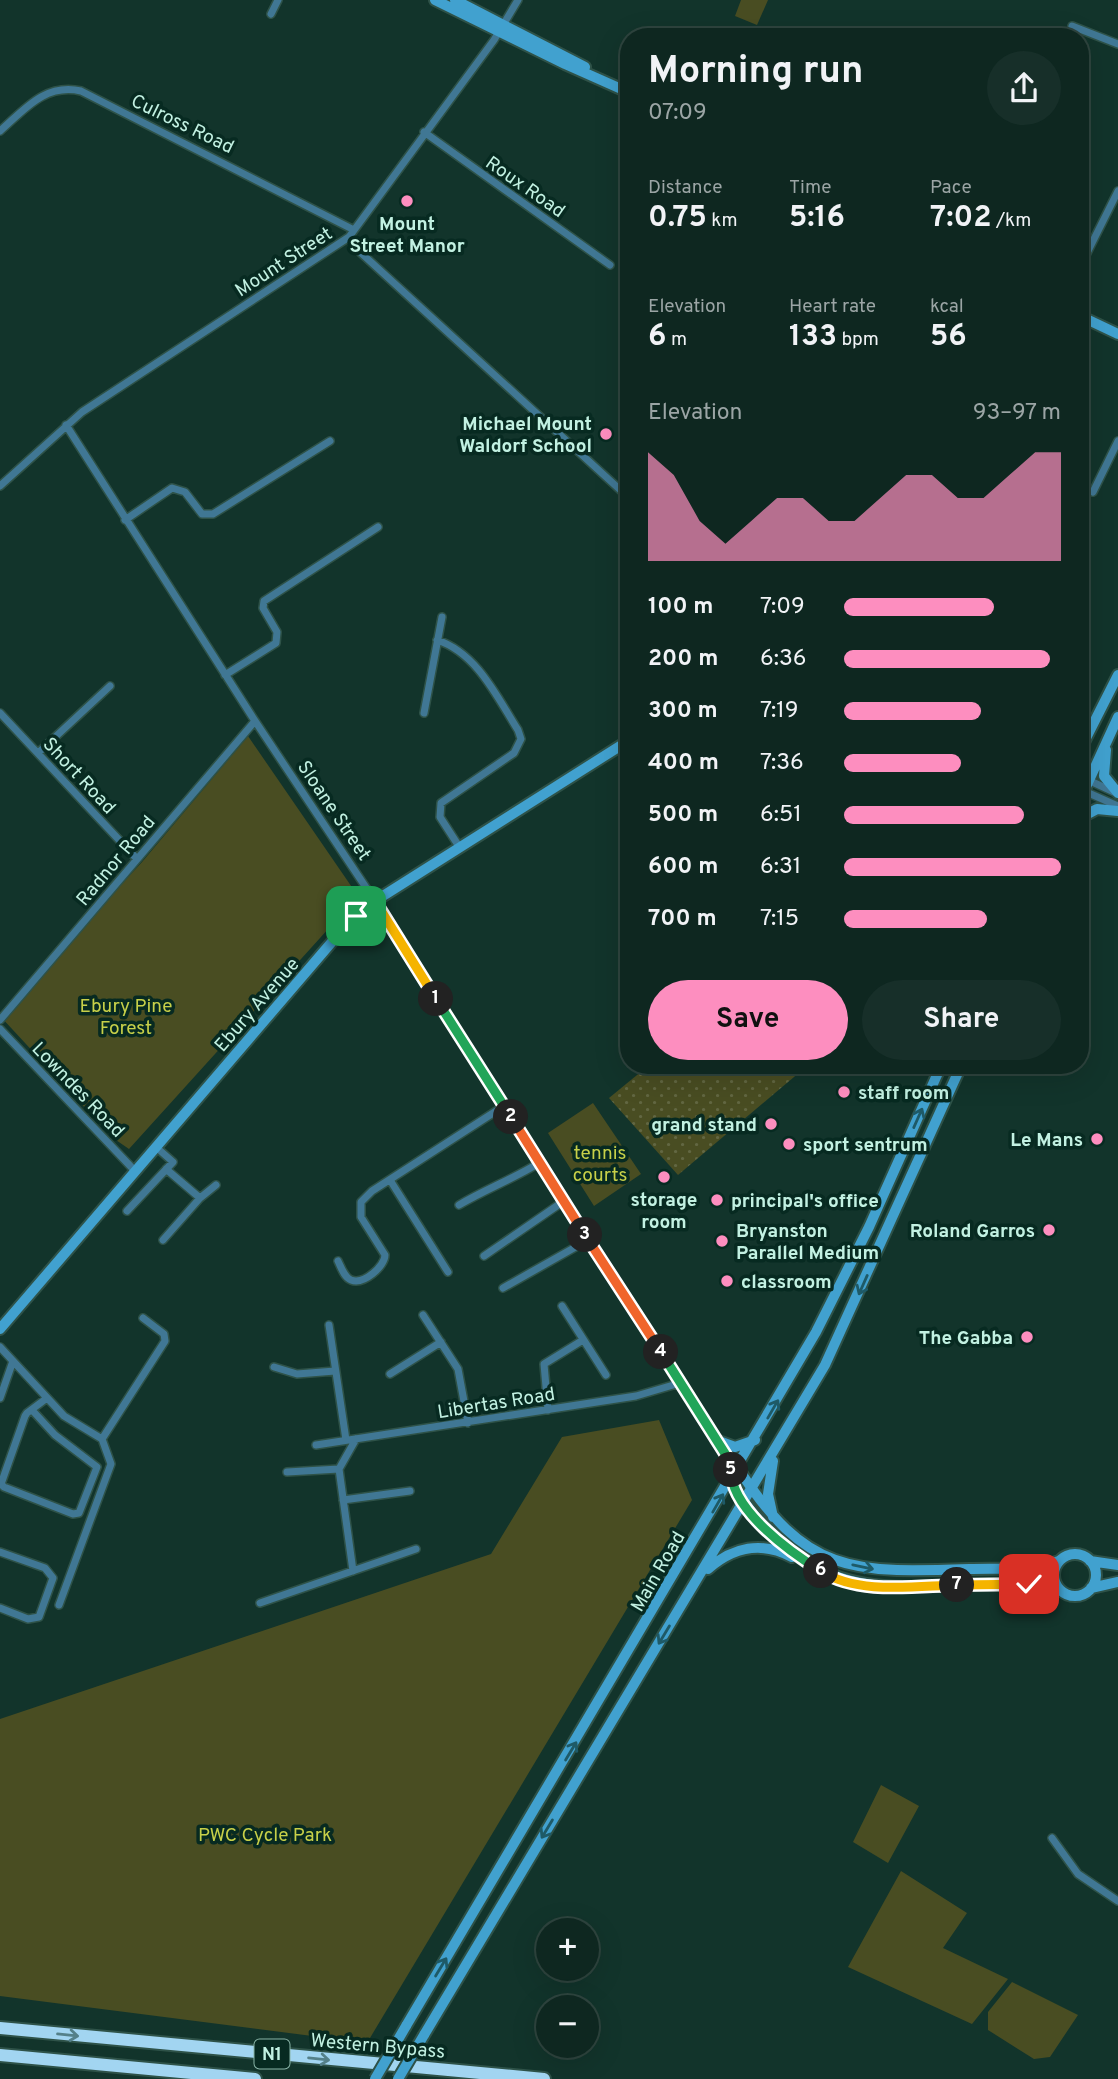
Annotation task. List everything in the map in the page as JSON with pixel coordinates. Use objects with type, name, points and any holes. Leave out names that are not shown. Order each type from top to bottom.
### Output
[{"type":"highway","name":"Western Bypass","points":[[0,2028],[544,2079]]},
{"type":"highway","name":"N1","points":[[0,2055],[255,2079]]},
{"type":"main road","points":[[435,0],[501,28],[620,88]]},
{"type":"main road","points":[[455,0],[501,28]]},
{"type":"main road","points":[[1089,320],[1118,334]]},
{"type":"main road","points":[[1089,732],[1118,675]]},
{"type":"main road","points":[[1089,770],[1118,717]]},
{"type":"main road","points":[[1107,741],[1104,776],[1118,793]]},
{"type":"main road","name":"Ebury Avenue","points":[[0,1329],[349,922],[375,901],[620,750]]},
{"type":"main road","points":[[1089,813],[1097,809],[1118,809]]},
{"type":"main road","name":"Main Road","points":[[376,2079],[733,1469],[756,1439],[843,1282],[937,1074]]},
{"type":"main road","name":"Main Road","points":[[398,2079],[775,1451],[846,1323],[957,1074]]},
{"type":"main road","points":[[716,1440],[735,1447],[756,1439]]},
{"type":"main road","points":[[774,1519],[768,1494],[775,1451]]},
{"type":"main road","name":"Sloane Street","points":[[733,1469],[774,1519],[801,1543],[828,1557],[882,1570],[1034,1566],[1059,1561]]},
{"type":"main road","name":"Sloane Street","points":[[733,1469],[742,1503],[785,1546],[825,1575],[877,1586],[1029,1584],[1060,1590]]},
{"type":"main road","points":[[700,1576],[728,1555],[756,1546],[782,1552],[825,1575]]},
{"type":"main road","points":[[1118,1565],[1075,1554],[1059,1561],[1054,1572],[1060,1590],[1074,1596],[1091,1588],[1118,1582]]},
{"type":"main road","points":[[1090,1560],[1096,1577],[1091,1588]]},
{"type":"street","points":[[271,14],[278,0]]},
{"type":"street","name":"Mount Street","points":[[0,486],[66,425],[193,337],[349,237],[501,28],[518,0]]},
{"type":"street","points":[[1072,26],[1077,28]]},
{"type":"street","points":[[1089,33],[1118,44]]},
{"type":"street","name":"Culross Road","points":[[0,131],[46,93],[60,89],[81,91],[354,230]]},
{"type":"street","name":"Roux Road","points":[[424,132],[610,264]]},
{"type":"street","points":[[1089,249],[1118,191]]},
{"type":"street","points":[[349,237],[360,252],[620,490]]},
{"type":"street","name":"Sloane Street","points":[[66,425],[225,675],[375,901],[733,1469]]},
{"type":"street","points":[[125,520],[172,488],[185,492],[202,514],[213,514],[330,441]]},
{"type":"street","points":[[1093,492],[1118,441]]},
{"type":"street","points":[[225,675],[276,643],[277,632],[263,608],[264,601],[379,527]]},
{"type":"street","points":[[424,713],[442,617]]},
{"type":"street","points":[[437,640],[477,667],[518,730],[521,739],[514,753],[441,803],[440,817],[460,848]]},
{"type":"street","points":[[38,753],[110,686]]},
{"type":"street","name":"Short Road","points":[[0,713],[137,859]]},
{"type":"street","name":"Radnor Road","points":[[0,1020],[255,721]]},
{"type":"street","points":[[1089,780],[1118,793]]},
{"type":"street","points":[[1089,796],[1118,809]]},
{"type":"street","name":"Lowndes Road","points":[[0,1029],[135,1171]]},
{"type":"street","points":[[338,1261],[348,1278],[357,1280],[383,1264],[385,1255],[358,1211],[366,1196],[504,1106]]},
{"type":"street","points":[[127,1211],[173,1159],[156,1147]]},
{"type":"street","points":[[459,1205],[490,1186],[510,1181],[539,1163]]},
{"type":"street","points":[[166,1169],[200,1198]]},
{"type":"street","points":[[390,1180],[448,1272]]},
{"type":"street","points":[[163,1240],[200,1198],[216,1185]]},
{"type":"street","points":[[484,1256],[564,1201]]},
{"type":"street","points":[[503,1288],[588,1240]]},
{"type":"street","points":[[562,1306],[606,1375]]},
{"type":"street","points":[[423,1315],[457,1369],[468,1423]]},
{"type":"street","points":[[102,1439],[165,1341],[164,1334],[143,1318]]},
{"type":"street","points":[[329,1325],[346,1440]]},
{"type":"street","points":[[548,1410],[544,1364],[583,1340]]},
{"type":"street","points":[[390,1374],[440,1342]]},
{"type":"street","points":[[0,1347],[64,1416],[102,1439],[110,1464],[59,1605]]},
{"type":"street","points":[[0,1398],[13,1362]]},
{"type":"street","points":[[274,1367],[297,1374],[335,1371]]},
{"type":"street","name":"Libertas Road","points":[[316,1445],[636,1396],[680,1383]]},
{"type":"street","points":[[32,1410],[55,1435],[97,1467],[78,1514],[4,1488],[1,1483],[25,1416],[32,1410],[47,1398]]},
{"type":"street","points":[[353,1571],[339,1469],[356,1438]]},
{"type":"street","points":[[286,1472],[339,1469]]},
{"type":"street","points":[[343,1500],[410,1491]]},
{"type":"street","points":[[260,1603],[416,1549]]},
{"type":"street","points":[[0,1552],[45,1568],[53,1578],[39,1618],[28,1619],[0,1608]]},
{"type":"street","points":[[1052,1838],[1078,1874],[1118,1901]]},
{"type":"green space","points":[[741,0],[768,0],[757,25],[735,16]]},
{"type":"green space","name":"Ebury Pine Forest","points":[[248,736],[358,896],[129,1149],[113,1138],[0,1016],[142,862]]},
{"type":"green space","points":[[638,1074],[798,1074],[678,1175],[609,1098]]},
{"type":"green space","name":"tennis courts","points":[[593,1103],[641,1174],[594,1206],[548,1133]]},
{"type":"green space","name":"PWC Cycle Park","points":[[659,1420],[692,1500],[367,2043],[0,1996],[0,1719],[491,1554],[562,1437]]},
{"type":"green space","points":[[881,1785],[919,1806],[888,1863],[853,1842]]},
{"type":"green space","points":[[901,1871],[967,1913],[943,1948],[1008,1979],[972,2024],[848,1967]]},
{"type":"green space","points":[[1012,1982],[1078,2015],[1050,2057],[1034,2059],[988,2030],[988,2012]]},
{"type":"place","name":"Mount Street Manor","points":[[407,201]]},
{"type":"place","name":"Michael Mount Waldorf School","points":[[606,434]]},
{"type":"place","name":"staff room","points":[[844,1092]]},
{"type":"place","name":"grand stand","points":[[771,1124]]},
{"type":"place","name":"Le Mans","points":[[1097,1139]]},
{"type":"place","name":"sport sentrum","points":[[789,1144]]},
{"type":"place","name":"storage room","points":[[664,1177]]},
{"type":"place","name":"principal's office","points":[[717,1200]]},
{"type":"place","name":"Roland Garros","points":[[1049,1230]]},
{"type":"place","name":"Bryanston Parallel Medium","points":[[722,1241]]},
{"type":"place","name":"classroom","points":[[727,1281]]},
{"type":"place","name":"The Gabba","points":[[1027,1337]]},
{"type":"route","points":[[356,916],[375,901],[669,1364],[700,1418],[731,1463],[731,1478],[742,1503],[751,1514],[803,1561],[825,1575],[849,1582],[892,1587],[1029,1584]]}]
